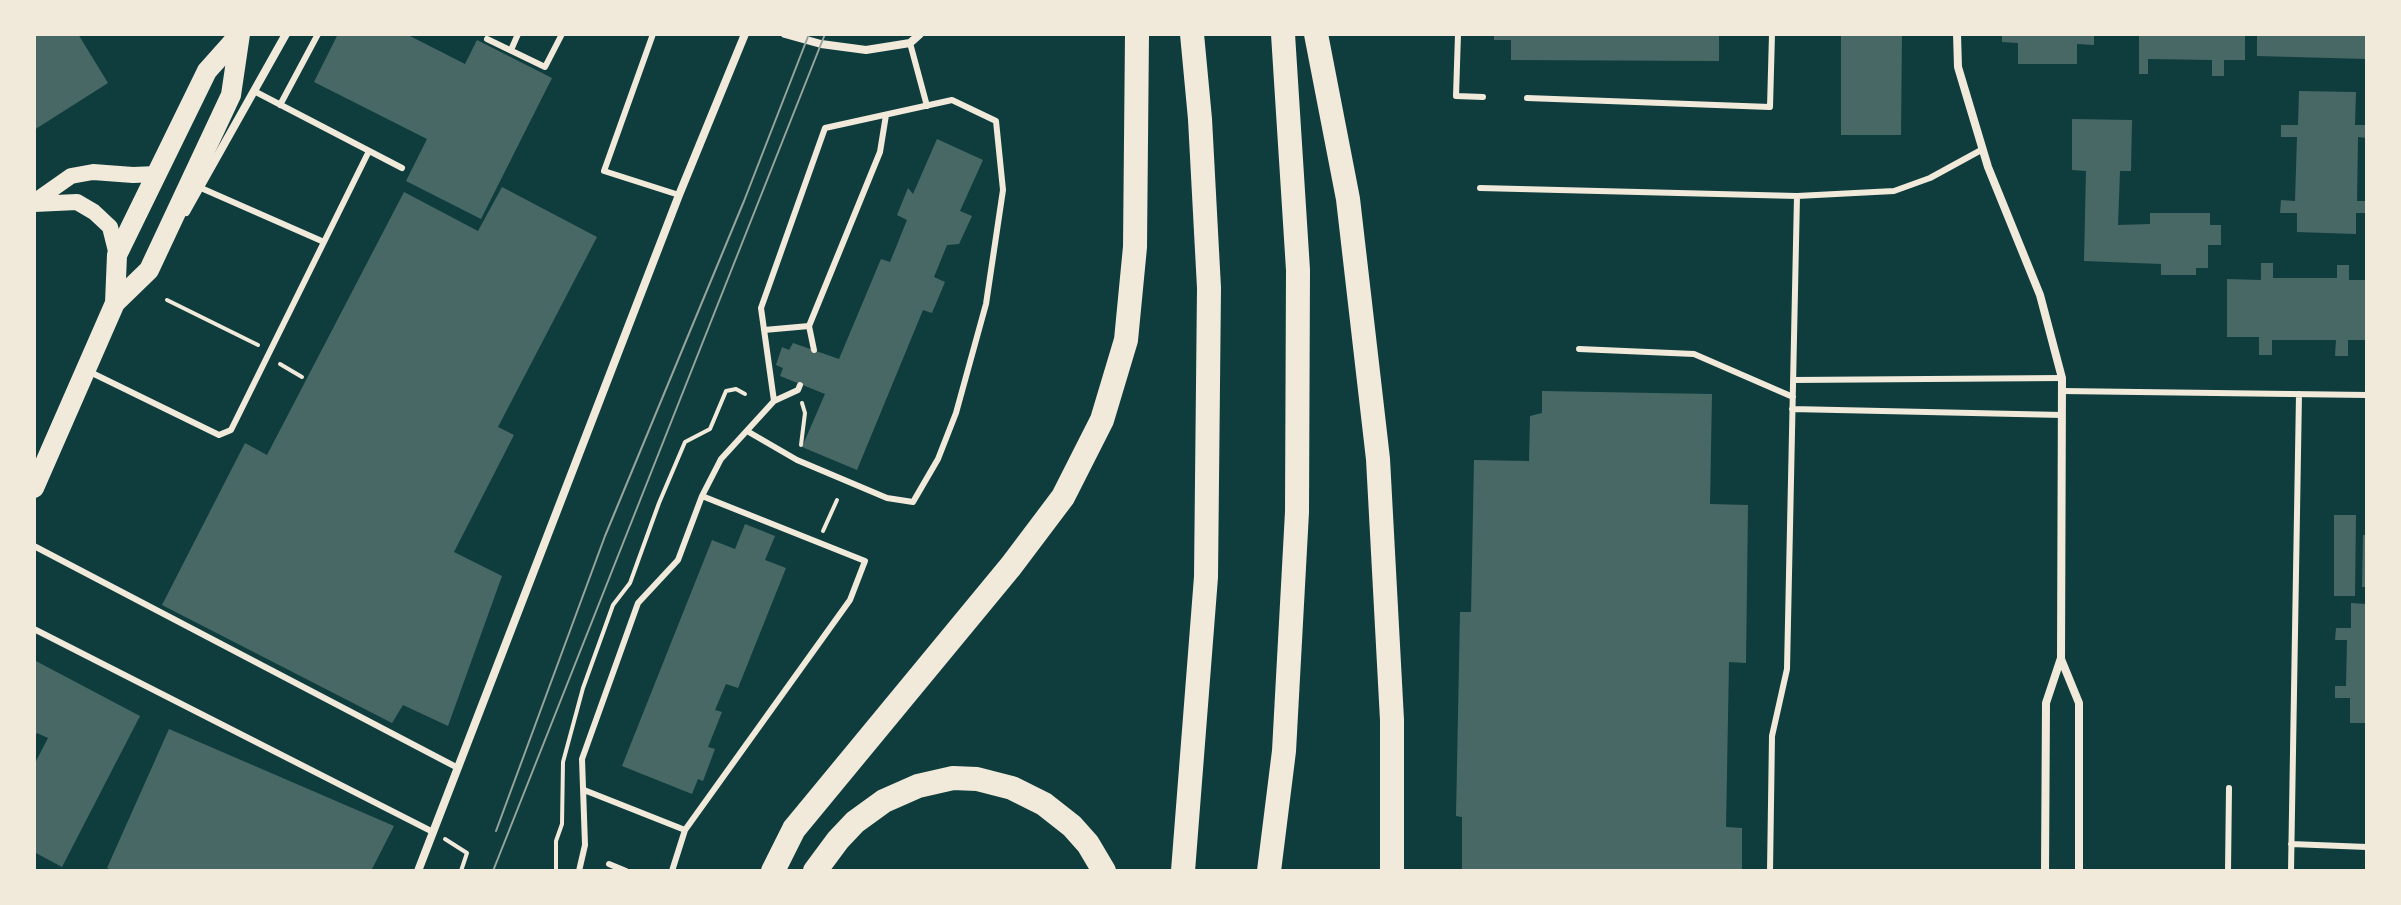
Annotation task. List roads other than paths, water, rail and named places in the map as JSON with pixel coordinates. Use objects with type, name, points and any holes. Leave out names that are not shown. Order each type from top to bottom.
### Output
[{"type":"highway","points":[[773,871],[794,829],[1011,566],[1063,497],[1102,420],[1126,340],[1135,247],[1137,34]]},
{"type":"highway","points":[[1183,871],[1207,547],[1209,288],[1192,34]]},
{"type":"highway","points":[[1271,865],[1292,643],[1298,465],[1298,270],[1283,34]]},
{"type":"highway","points":[[1316,34],[1348,199],[1378,459],[1392,720],[1392,871]]},
{"type":"highway","points":[[815,871],[846,831],[884,801],[918,786],[953,778],[977,779],[1012,788],[1044,804],[1072,826],[1088,844],[1104,871]]},
{"type":"main road","points":[[117,255],[207,71],[240,34]]},
{"type":"main road","points":[[115,303],[149,270],[231,95],[240,34]]},
{"type":"main road","points":[[34,203],[71,176],[93,172],[157,174]]},
{"type":"main road","points":[[34,203],[77,202],[94,212],[110,227],[117,255],[115,303],[34,488]]},
{"type":"street","points":[[149,270],[201,188],[286,34]]},
{"type":"street","points":[[418,871],[679,195],[745,34]]},
{"type":"street","points":[[785,34],[821,44],[866,50],[910,43],[920,34]]},
{"type":"street","points":[[1957,34],[1958,67],[1983,149],[2040,295],[2062,378],[2061,658],[2046,703],[2045,871]]},
{"type":"street","points":[[2061,658],[2079,703],[2079,871]]},
{"type":"lane","points":[[280,105],[318,34]]},
{"type":"lane","points":[[511,50],[518,34]]},
{"type":"lane","points":[[487,39],[545,67],[562,34]]},
{"type":"lane","points":[[653,34],[604,171],[679,195]]},
{"type":"lane","points":[[1458,34],[1456,96],[1483,97]]},
{"type":"lane","points":[[1527,98],[1770,107],[1772,34]]},
{"type":"lane","points":[[910,43],[927,106]]},
{"type":"lane","points":[[254,91],[402,168]]},
{"type":"lane","points":[[747,431],[797,460],[887,498],[913,502],[938,459],[956,413],[986,304],[1003,190],[996,121],[952,100],[825,128],[761,308],[774,401]]},
{"type":"lane","points":[[814,350],[809,326],[880,152],[886,115]]},
{"type":"lane","points":[[1480,188],[1797,196],[1894,191],[1930,178],[1983,149]]},
{"type":"lane","points":[[87,371],[219,435],[231,430],[369,151]]},
{"type":"lane","points":[[201,188],[324,242]]},
{"type":"lane","points":[[1770,871],[1772,736],[1787,669],[1797,196]]},
{"type":"lane","points":[[764,330],[809,326]]},
{"type":"lane","points":[[1579,349],[1694,354],[1793,397]]},
{"type":"lane","points":[[1793,380],[2062,378]]},
{"type":"lane","points":[[579,871],[585,845],[582,759],[638,603],[678,560],[702,496],[721,459],[774,401],[798,390],[800,385]]},
{"type":"lane","points":[[2062,391],[2367,395]]},
{"type":"lane","points":[[2291,871],[2299,394]]},
{"type":"lane","points":[[1792,409],[2062,415]]},
{"type":"lane","points":[[672,871],[685,830],[850,600],[865,561],[702,496]]},
{"type":"lane","points":[[34,546],[458,768]]},
{"type":"lane","points":[[34,629],[433,832]]},
{"type":"lane","points":[[2228,871],[2229,788]]},
{"type":"lane","points":[[584,790],[685,830]]},
{"type":"lane","points":[[2291,844],[2367,847]]},
{"type":"lane","points":[[609,864],[626,871]]},
{"type":"tram line","points":[[496,831],[605,536],[744,201],[809,34]]},
{"type":"tram line","points":[[493,871],[825,34]]}]
